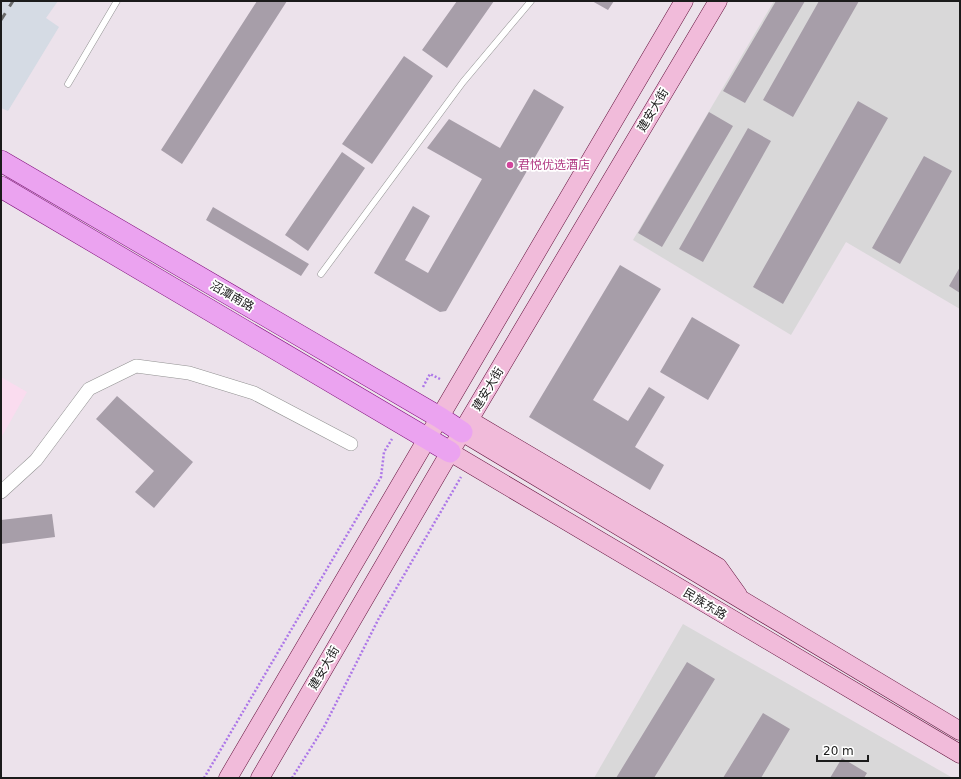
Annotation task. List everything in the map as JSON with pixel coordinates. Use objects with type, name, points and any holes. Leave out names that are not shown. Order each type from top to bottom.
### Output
[{"type":"main road","points":[[228,778],[438,417],[684,1]]},
{"type":"main road","name":"建安大街","points":[[260,778],[450,452],[718,1]]},
{"type":"main road","name":"沼潭南路","points":[[1,161],[438,417],[466,426]]},
{"type":"main road","name":"沼潭南路","points":[[1,187],[450,452]]},
{"type":"main road","name":"民族东路","points":[[466,426],[742,601],[960,732]]},
{"type":"main road","name":"民族东路","points":[[450,452],[960,754]]},
{"type":"street","points":[[1,492],[36,460],[89,389],[136,366],[189,373],[254,392],[351,444]]},
{"type":"lane","points":[[68,84],[117,1]]},
{"type":"lane","points":[[321,274],[463,82],[531,1]]},
{"type":"path","points":[[414,402],[430,374],[440,380],[444,373]]},
{"type":"path","points":[[204,778],[382,477],[384,452],[401,423]]},
{"type":"path","points":[[292,778],[324,727],[379,618],[469,464]]},
{"type":"shaded area","points":[[1,1],[58,1],[46,18],[59,27],[8,111],[1,108]]},
{"type":"shaded area","points":[[774,1],[960,1],[960,309],[846,242],[791,335],[633,240]]},
{"type":"shaded area","points":[[1,377],[27,392],[1,438]]},
{"type":"shaded area","points":[[683,624],[953,778],[594,778]]},
{"type":"building","points":[[257,1],[287,1],[182,164],[161,150]]},
{"type":"building","points":[[457,1],[494,1],[447,68],[422,50]]},
{"type":"building","points":[[592,1],[614,1],[608,10]]},
{"type":"building","points":[[776,1],[805,1],[745,103],[723,91]]},
{"type":"building","points":[[819,1],[859,1],[793,117],[763,100]]},
{"type":"building","points":[[404,56],[433,76],[372,164],[342,144]]},
{"type":"building","points":[[534,89],[564,107],[446,311],[440,312],[374,273],[413,206],[430,216],[405,260],[428,273],[482,179],[427,148],[449,119],[500,148]]},
{"type":"building","points":[[858,101],[888,118],[783,304],[753,287]]},
{"type":"building","points":[[709,112],[733,126],[662,247],[638,233]]},
{"type":"building","points":[[748,128],[771,141],[703,262],[679,249]]},
{"type":"building","points":[[342,152],[365,168],[308,251],[285,235]]},
{"type":"building","points":[[924,156],[952,171],[900,264],[872,248]]},
{"type":"building","points":[[213,207],[309,264],[301,276],[206,220]]},
{"type":"building","points":[[620,265],[661,289],[593,400],[628,421],[649,387],[665,397],[635,447],[664,465],[650,490],[529,417]]},
{"type":"building","points":[[960,267],[960,293],[949,286]]},
{"type":"building","points":[[692,317],[740,345],[708,400],[660,372]]},
{"type":"building","points":[[117,396],[193,462],[154,508],[135,492],[154,471],[96,419]]},
{"type":"building","points":[[52,514],[55,537],[1,544],[1,520]]},
{"type":"building","points":[[687,662],[715,679],[654,778],[616,778]]},
{"type":"building","points":[[763,713],[790,729],[761,778],[723,778]]},
{"type":"building","points":[[842,758],[867,773],[864,778],[830,778]]},
{"type":"railway","points":[[1,20],[13,1]]},
{"type":"place","name":"君悦优选酒店","points":[[510,165]]}]
